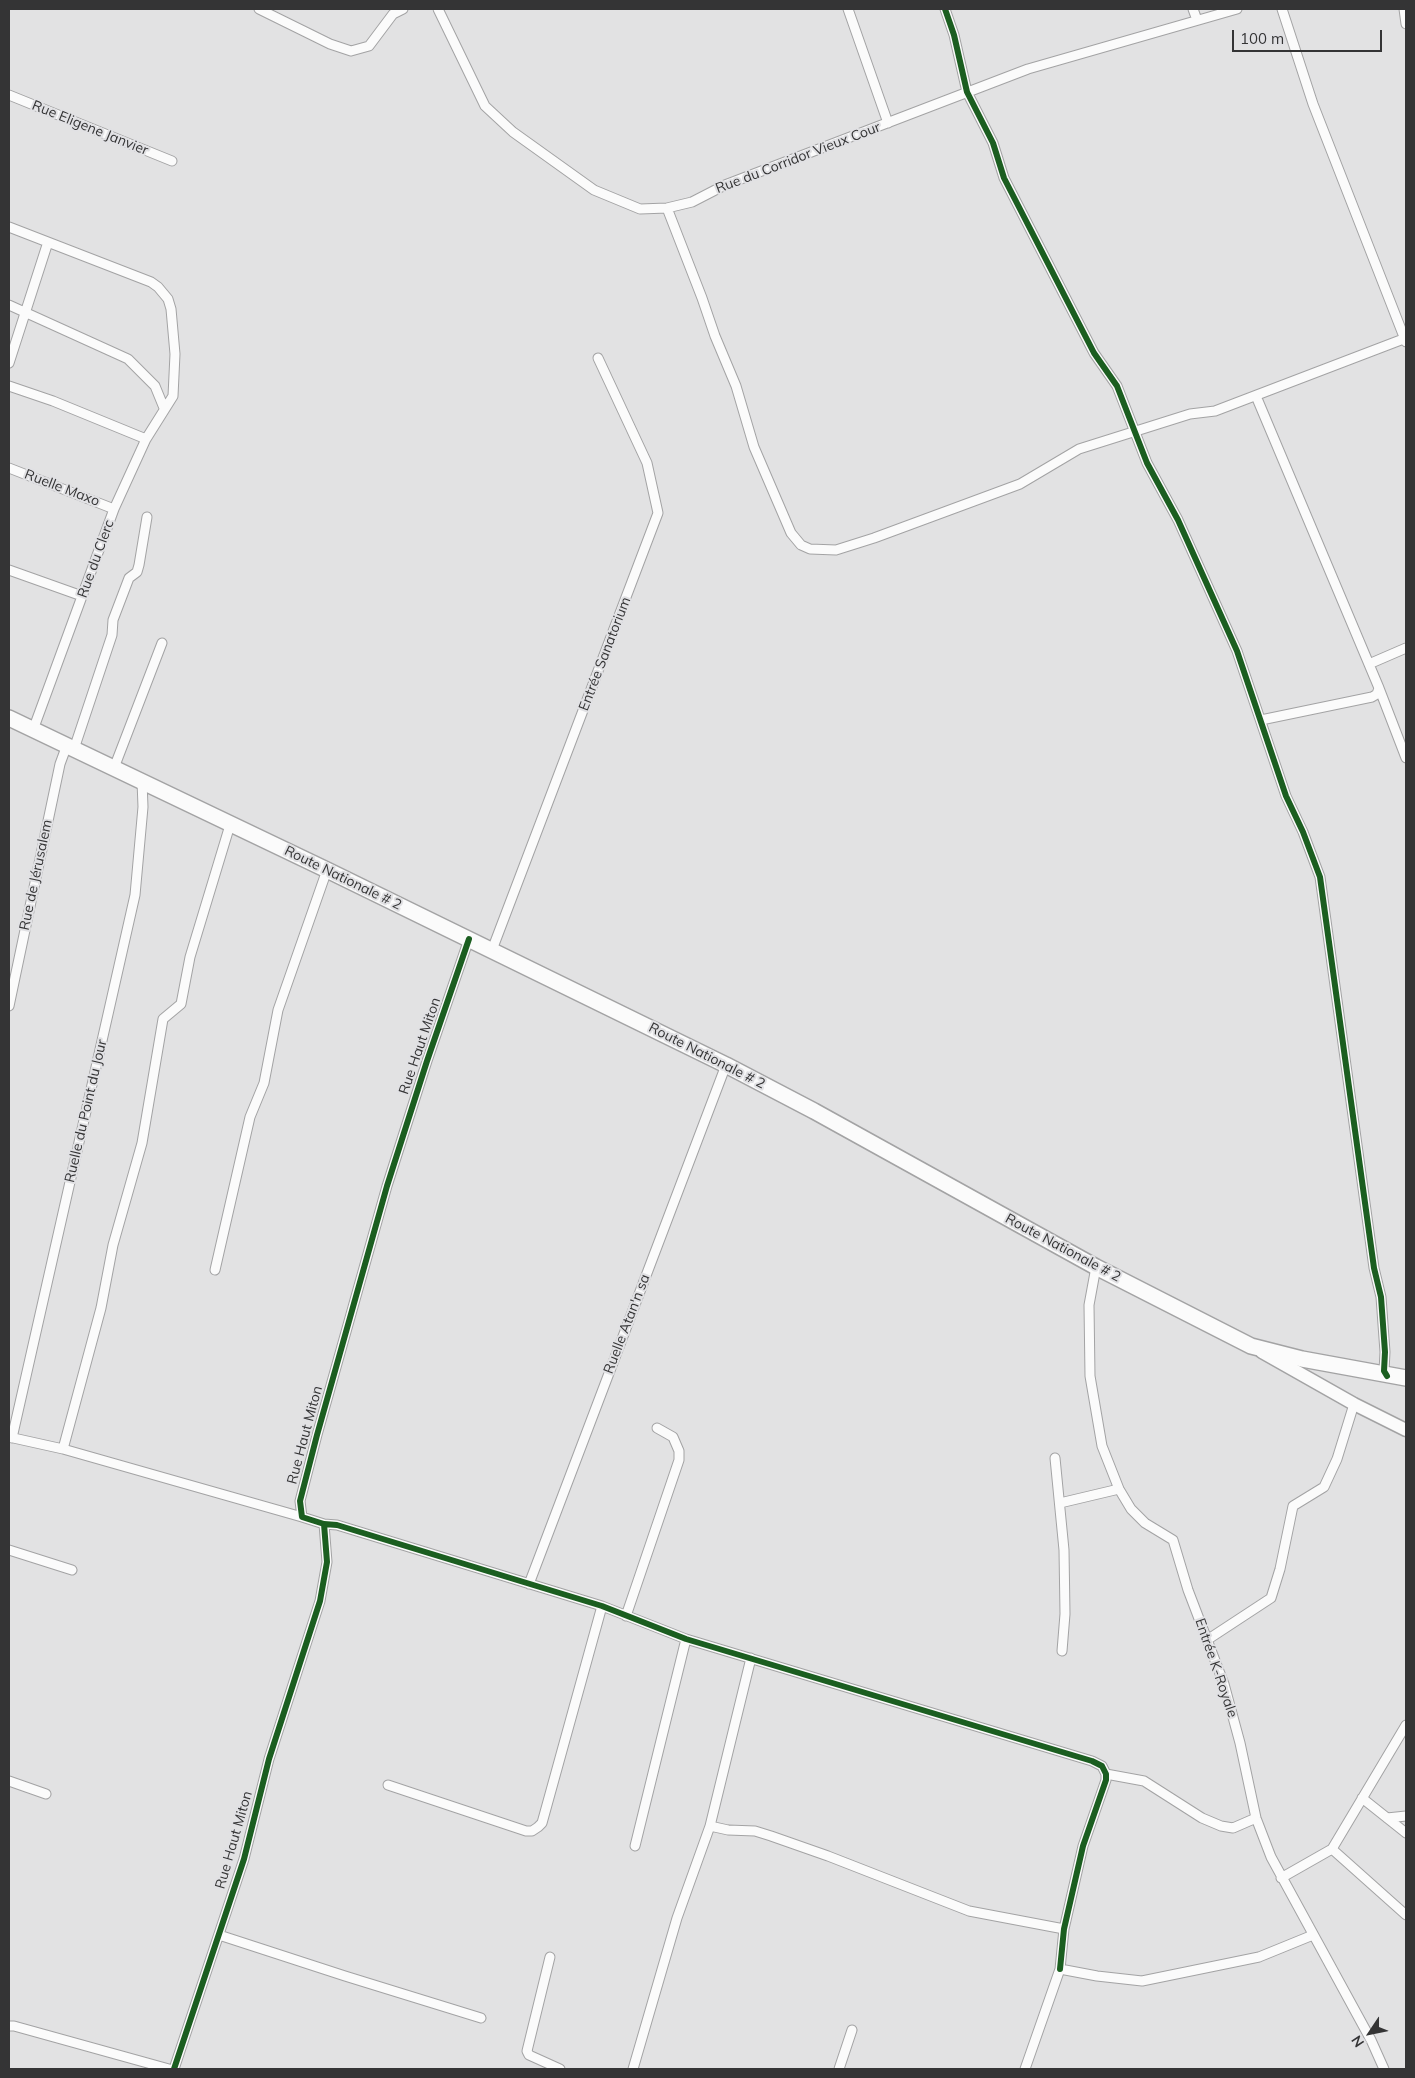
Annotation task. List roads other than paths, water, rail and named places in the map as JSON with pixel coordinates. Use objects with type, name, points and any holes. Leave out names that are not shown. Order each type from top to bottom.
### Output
[{"type":"main road","name":"Route Nationale # 2","points":[[9,718],[327,870],[726,1065],[814,1111],[1096,1267],[1251,1346],[1302,1360],[1406,1378]]},
{"type":"main road","points":[[1251,1346],[1354,1404],[1406,1430]]},
{"type":"street","points":[[259,9],[330,44],[351,51],[370,46],[393,14],[403,9]]},
{"type":"street","name":"Rue du Corridor Vieux Cour","points":[[438,9],[485,106],[513,132],[594,190],[640,209],[667,208],[692,202],[725,186],[1028,69],[1236,9]]},
{"type":"street","points":[[848,9],[888,123]]},
{"type":"street","points":[[945,9],[954,36],[967,92],[993,142],[1004,178],[1094,352],[1116,386],[1146,463],[1178,520],[1238,651],[1286,796],[1303,832],[1320,877],[1374,1268],[1381,1297],[1385,1352],[1384,1371],[1387,1376]]},
{"type":"street","points":[[1193,9],[1197,20]]},
{"type":"street","points":[[667,208],[715,336],[736,386],[754,447],[791,533],[801,545],[810,549],[836,550],[1020,484],[1080,449],[1190,414],[1215,411],[1406,340],[1313,104],[1282,9]]},
{"type":"street","points":[[1404,9],[1406,24]]},
{"type":"street","name":"Rue Eligene Janvier","points":[[9,95],[172,161]]},
{"type":"street","points":[[9,228],[48,242],[9,363]]},
{"type":"street","name":"Rue du Clerc","points":[[33,730],[114,509],[146,440],[173,396],[175,354],[171,309],[163,292],[151,282],[48,242]]},
{"type":"street","points":[[9,305],[128,359],[155,386],[164,408]]},
{"type":"street","name":"Entrée Sanatorium","points":[[492,950],[658,513],[647,463],[598,358]]},
{"type":"street","points":[[9,386],[53,401],[146,440]]},
{"type":"street","points":[[1256,396],[1380,688],[1406,758]]},
{"type":"street","name":"Ruelle Maxo","points":[[9,468],[114,509]]},
{"type":"street","name":"Rue de Jérusalem","points":[[9,1006],[58,773],[71,747],[112,635],[113,620],[129,578],[137,572],[147,517]]},
{"type":"street","points":[[9,570],[82,596]]},
{"type":"street","points":[[114,768],[162,643]]},
{"type":"street","points":[[1369,664],[1406,648]]},
{"type":"street","points":[[1261,720],[1372,697],[1377,694],[1380,688]]},
{"type":"street","name":"Ruelle du Point du Jour","points":[[11,1437],[135,895],[144,807],[142,781]]},
{"type":"street","points":[[62,1449],[101,1308],[113,1245],[142,1143],[163,1019],[181,1004],[190,957],[230,825]]},
{"type":"street","points":[[215,1270],[250,1117],[264,1083],[278,1010],[327,870]]},
{"type":"street","name":"Rue Haut Miton","points":[[302,1516],[300,1501],[317,1435],[388,1186],[427,1061],[469,940]]},
{"type":"street","name":"Ruelle Atan'n sa","points":[[529,1584],[726,1065]]},
{"type":"street","name":"Entrée K-Royale","points":[[1096,1267],[1089,1305],[1090,1376],[1102,1446],[1119,1489],[1130,1509],[1145,1523],[1173,1540],[1188,1590],[1224,1684],[1240,1743],[1256,1818],[1281,1878],[1314,1934],[1371,2040],[1384,2069]]},
{"type":"street","points":[[1207,1640],[1271,1598],[1280,1569],[1293,1506],[1324,1487],[1337,1459],[1354,1404]]},
{"type":"street","points":[[626,1616],[679,1460],[679,1451],[673,1437],[657,1428]]},
{"type":"street","points":[[11,1437],[62,1449],[302,1516],[324,1524],[337,1525],[602,1606],[686,1639],[1102,1766],[1106,1774],[1104,1787],[1083,1846],[1064,1929],[1060,1968],[1025,2069]]},
{"type":"street","points":[[1055,1458],[1060,1503],[1065,1614],[1062,1651]]},
{"type":"street","points":[[1060,1503],[1119,1489]]},
{"type":"street","name":"Rue Haut Miton","points":[[174,2069],[244,1859],[269,1759],[320,1601],[327,1562],[324,1524]]},
{"type":"street","points":[[9,1550],[72,1570]]},
{"type":"street","points":[[388,1785],[526,1831],[532,1831],[538,1827],[542,1822],[602,1606]]},
{"type":"street","points":[[635,1846],[686,1639]]},
{"type":"street","points":[[633,2069],[677,1918],[710,1826],[751,1658]]},
{"type":"street","points":[[1281,1878],[1332,1848],[1406,1725]]},
{"type":"street","points":[[1106,1774],[1144,1781],[1202,1818],[1221,1826],[1233,1828],[1256,1818]]},
{"type":"street","points":[[9,1781],[46,1794]]},
{"type":"street","points":[[1362,1798],[1406,1833]]},
{"type":"street","points":[[1387,1818],[1406,1816]]},
{"type":"street","points":[[710,1826],[728,1830],[754,1831],[771,1836],[969,1911],[1064,1929]]},
{"type":"street","points":[[1332,1848],[1406,1915]]},
{"type":"street","points":[[1060,1968],[1098,1976],[1142,1980],[1259,1957],[1314,1934]]},
{"type":"street","points":[[219,1935],[482,2018]]},
{"type":"street","points":[[550,1957],[527,2051],[529,2054],[560,2069]]},
{"type":"street","points":[[9,2026],[169,2069]]},
{"type":"street","points":[[839,2069],[852,2030]]}]
